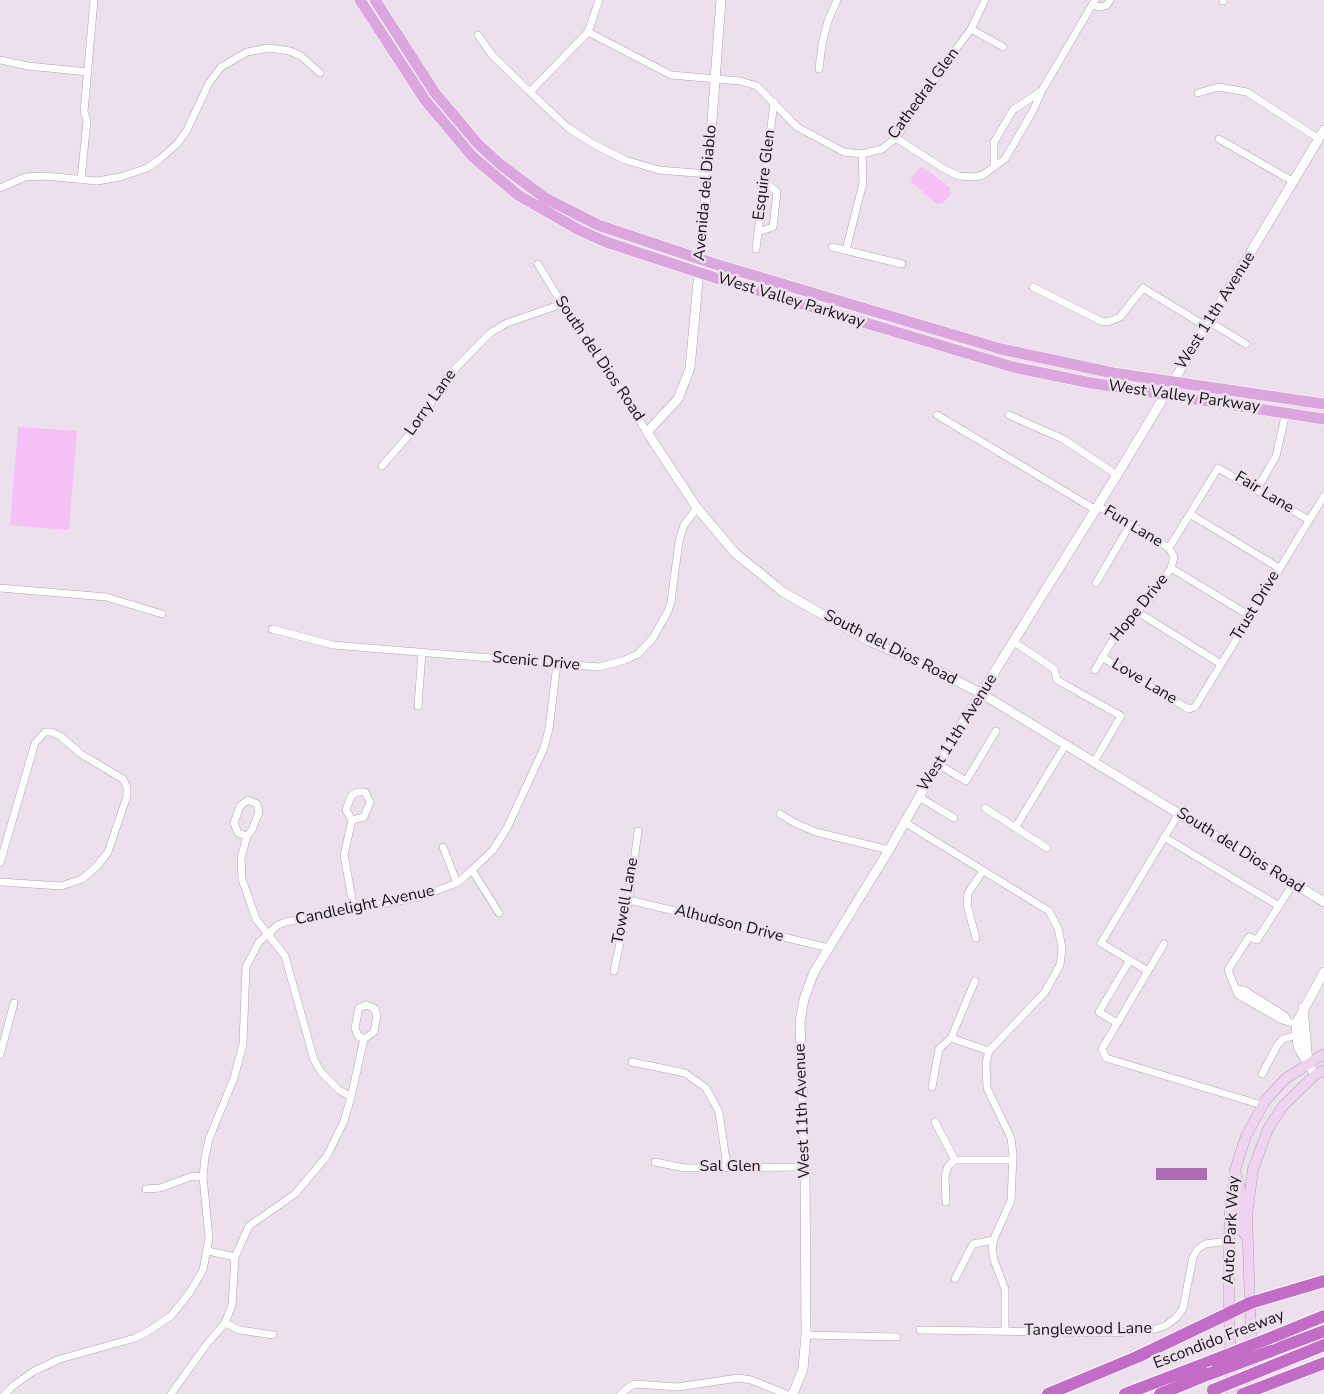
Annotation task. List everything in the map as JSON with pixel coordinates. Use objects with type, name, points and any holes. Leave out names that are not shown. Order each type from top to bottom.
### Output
[{"type":"highway","points":[[1048,1394],[1137,1357],[1250,1303],[1324,1281]]},
{"type":"highway","name":"Escondido Freeway","points":[[1125,1394],[1324,1316]]},
{"type":"highway","points":[[1160,1394],[1324,1331]]},
{"type":"highway","points":[[1208,1392],[1324,1345]]},
{"type":"highway","points":[[1242,1394],[1324,1363]]},
{"type":"main road","name":"West Valley Parkway","points":[[360,0],[435,113],[472,156],[533,204],[579,230],[606,242],[1013,367],[1083,382],[1324,419]]},
{"type":"main road","name":"West Valley Parkway","points":[[374,0],[435,93],[459,123],[501,165],[545,198],[577,216],[628,237],[1001,349],[1084,367],[1172,382],[1324,404]]},
{"type":"main road","name":"Auto Park Way","points":[[1232,1394],[1228,1313],[1230,1210],[1235,1170],[1246,1136],[1262,1105],[1286,1079],[1324,1054]]},
{"type":"main road","name":"Auto Park Way","points":[[1253,1394],[1247,1216],[1255,1162],[1268,1129],[1283,1106],[1320,1073]]},
{"type":"main road","points":[[1235,1170],[1240,1187],[1238,1224],[1248,1238]]},
{"type":"street","points":[[81,180],[87,120],[84,112],[94,0]]},
{"type":"street","points":[[530,92],[588,32],[600,0]]},
{"type":"street","name":"Avenida del Diablo","points":[[648,432],[678,399],[690,368],[701,258],[721,0]]},
{"type":"street","points":[[819,69],[826,29],[837,0]]},
{"type":"street","name":"Cathedral Glen","points":[[588,32],[671,74],[740,80],[757,86],[794,124],[825,144],[844,152],[862,154],[882,149],[896,138],[945,64],[971,30],[984,0]]},
{"type":"street","points":[[896,138],[944,169],[959,176],[975,177],[994,167],[1006,159],[1034,109],[1041,92],[1093,2],[1101,7],[1107,5],[1110,0]]},
{"type":"street","points":[[971,30],[1002,47]]},
{"type":"street","points":[[478,35],[492,56],[530,92],[567,126],[595,145],[617,156],[659,170],[708,174]]},
{"type":"street","points":[[0,188],[13,181],[35,176],[97,181],[120,177],[147,168],[159,160],[178,142],[187,130],[201,98],[214,75],[221,67],[238,56],[268,48],[290,51],[301,56],[320,73]]},
{"type":"street","points":[[0,60],[28,66],[88,72]]},
{"type":"street","points":[[1198,93],[1218,87],[1247,92],[1319,139]]},
{"type":"street","points":[[994,167],[994,142],[1013,110],[1041,92]]},
{"type":"street","name":"Esquire Glen","points":[[756,249],[774,102]]},
{"type":"street","name":"West 11th Avenue","points":[[793,1394],[803,1369],[806,1335],[805,1167],[800,1022],[804,999],[814,972],[889,850],[938,764],[1117,476],[1172,382],[1209,325],[1324,130]]},
{"type":"street","points":[[1219,139],[1294,182]]},
{"type":"street","points":[[846,250],[863,183],[862,154]]},
{"type":"street","points":[[758,232],[773,227],[777,192],[764,181]]},
{"type":"street","points":[[832,247],[902,264]]},
{"type":"street","name":"South del Dios Road","points":[[538,264],[562,304],[697,508],[734,553],[783,592],[869,641],[940,672],[982,694],[1324,902]]},
{"type":"street","points":[[1033,288],[1101,321],[1108,322],[1120,317],[1143,288],[1246,344]]},
{"type":"street","name":"Lorry Lane","points":[[382,466],[415,428],[449,375],[490,333],[507,323],[562,304]]},
{"type":"street","points":[[1258,489],[1276,456],[1286,412]]},
{"type":"street","points":[[1010,414],[1063,439],[1117,476]]},
{"type":"street","name":"Fun Lane","points":[[937,415],[1169,548]]},
{"type":"street","name":"Fair Lane","points":[[1190,514],[1218,468],[1258,489],[1309,520]]},
{"type":"street","name":"Trust Drive","points":[[1185,707],[1189,709],[1195,707],[1324,496]]},
{"type":"street","name":"Scenic Drive","points":[[272,629],[333,645],[599,667],[625,660],[638,654],[653,638],[671,602],[679,541],[684,525],[697,508]]},
{"type":"street","points":[[1169,548],[1190,514],[1279,568]]},
{"type":"street","points":[[1096,583],[1130,525]]},
{"type":"street","name":"Hope Drive","points":[[1095,670],[1115,636],[1136,611],[1151,598],[1171,568],[1174,557],[1169,548]]},
{"type":"street","points":[[1171,568],[1250,616]]},
{"type":"street","points":[[0,588],[106,597],[162,614]]},
{"type":"street","points":[[1136,611],[1221,664]]},
{"type":"street","points":[[1014,642],[1054,670],[1057,680],[1121,716],[1094,762]]},
{"type":"street","points":[[418,706],[422,652]]},
{"type":"street","name":"Love Lane","points":[[1102,657],[1185,707]]},
{"type":"street","name":"Candlelight Avenue","points":[[266,935],[286,922],[419,897],[457,883],[472,870],[493,850],[507,828],[544,748],[549,728],[557,664]]},
{"type":"street","points":[[938,764],[966,781],[996,731]]},
{"type":"street","points":[[0,863],[35,743],[45,732],[60,736],[81,754],[123,779],[127,787],[127,796],[108,852],[97,866],[82,879],[61,886],[0,882]]},
{"type":"street","points":[[1015,828],[1066,744]]},
{"type":"street","points":[[919,796],[954,818]]},
{"type":"street","points":[[246,836],[238,833],[234,823],[240,806],[248,800],[257,804],[259,812],[252,830],[246,836],[241,858],[242,878],[256,919],[266,935],[285,956],[290,968],[314,1060],[321,1072],[339,1090],[351,1097]]},
{"type":"street","points":[[985,808],[1046,848]]},
{"type":"street","points":[[1148,971],[1101,942],[1179,813]]},
{"type":"street","points":[[780,814],[816,832],[889,850]]},
{"type":"street","points":[[352,820],[344,855],[354,910]]},
{"type":"street","points":[[904,822],[1049,911],[1058,928],[1062,948],[1060,965],[1045,992],[989,1051],[986,1063],[987,1088],[1011,1138],[1013,1160],[1011,1201],[994,1240],[994,1260],[1005,1288],[1005,1331]]},
{"type":"street","name":"Towell Lane","points":[[614,971],[629,900],[638,831]]},
{"type":"street","points":[[1164,837],[1279,906]]},
{"type":"street","points":[[443,846],[457,883]]},
{"type":"street","points":[[472,870],[499,913]]},
{"type":"street","points":[[976,938],[967,905],[968,893],[983,871]]},
{"type":"street","points":[[1293,884],[1257,940],[1249,937],[1230,964],[1228,974],[1237,989],[1244,990],[1292,1022],[1297,1035],[1298,1047],[1308,1063],[1320,1073]]},
{"type":"street","name":"Alhudson Drive","points":[[629,900],[829,948]]},
{"type":"street","points":[[5,1394],[34,1371],[60,1360],[135,1338],[155,1327],[171,1316],[190,1292],[203,1270],[209,1238],[203,1177],[209,1139],[234,1078],[242,1044],[246,967],[258,942],[266,935]]},
{"type":"street","points":[[1164,944],[1102,1049],[1106,1058],[1262,1105]]},
{"type":"street","points":[[1117,1023],[1099,1012],[1130,960]]},
{"type":"street","points":[[1292,1022],[1324,972]]},
{"type":"street","points":[[932,1087],[939,1049],[951,1038],[975,981]]},
{"type":"street","points":[[0,1055],[14,1003]]},
{"type":"street","points":[[362,1006],[370,1006],[376,1011],[375,1028],[371,1036],[364,1039],[358,1036],[355,1028],[358,1012],[362,1006]]},
{"type":"street","points":[[1303,1007],[1308,1063]]},
{"type":"street","points":[[1262,1074],[1278,1044],[1284,1039],[1297,1035]]},
{"type":"street","points":[[951,1038],[989,1051]]},
{"type":"street","points":[[170,1394],[206,1345],[225,1324],[232,1305],[235,1257],[249,1226],[295,1194],[327,1156],[341,1127],[351,1097],[364,1039]]},
{"type":"street","points":[[632,1062],[671,1068],[685,1073],[706,1088],[719,1112],[727,1167]]},
{"type":"street","points":[[935,1122],[954,1160]]},
{"type":"street","points":[[946,1202],[945,1176],[948,1166],[954,1160],[1013,1160]]},
{"type":"street","name":"Sal Glen","points":[[655,1162],[685,1168],[805,1167]]},
{"type":"street","points":[[146,1189],[160,1188],[193,1176],[203,1177]]},
{"type":"street","points":[[955,1279],[973,1244],[994,1240]]},
{"type":"street","name":"Tanglewood Lane","points":[[920,1330],[1113,1332],[1152,1330],[1165,1326],[1176,1318],[1183,1308],[1193,1257],[1198,1249],[1205,1244],[1229,1241]]},
{"type":"street","points":[[208,1251],[235,1257]]},
{"type":"street","points":[[225,1324],[240,1330],[273,1335]]},
{"type":"street","points":[[806,1335],[897,1337]]},
{"type":"street","points":[[621,1394],[628,1387],[635,1384],[678,1387],[738,1378],[763,1384],[786,1394]]},
{"type":"shaded area","points":[[924,167],[950,188],[951,194],[943,203],[937,204],[912,183],[911,178],[920,168]]},
{"type":"shaded area","points":[[18,427],[77,431],[69,530],[10,525]]},
{"type":"shaded area","points":[[1156,1168],[1207,1168],[1207,1180],[1156,1180]]}]
